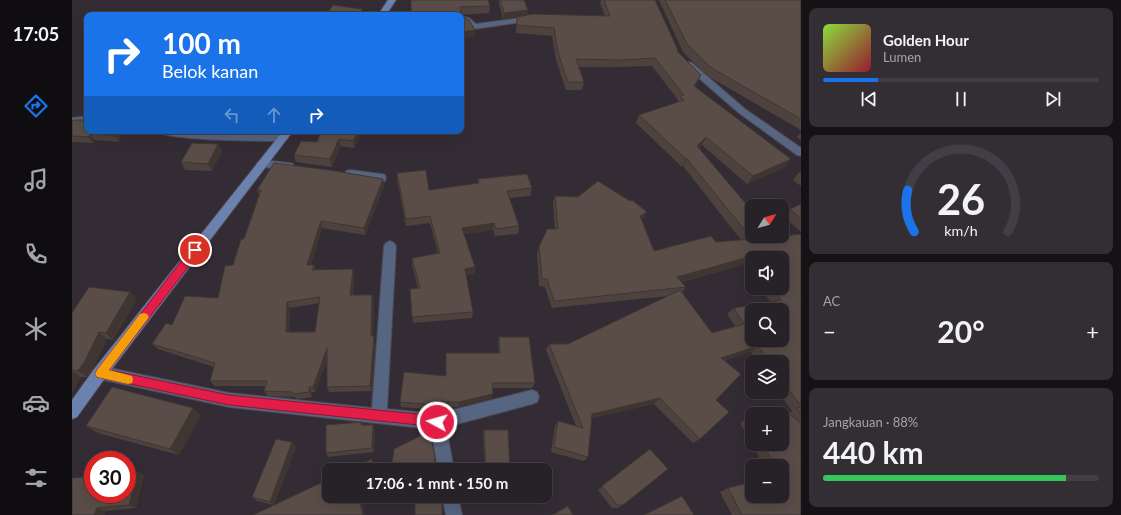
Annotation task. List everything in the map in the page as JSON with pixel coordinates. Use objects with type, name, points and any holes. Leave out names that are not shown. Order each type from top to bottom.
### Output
[{"type":"street","points":[[383,12],[392,0]]},
{"type":"street","points":[[464,19],[472,26],[479,27],[529,19]]},
{"type":"street","points":[[683,59],[700,76],[742,111],[801,153]]},
{"type":"street","points":[[72,121],[84,119]]},
{"type":"street","points":[[182,134],[285,134]]},
{"type":"street","points":[[72,412],[285,134]]},
{"type":"street","points":[[262,164],[302,168]]},
{"type":"street","points":[[341,173],[381,178]]},
{"type":"street","points":[[379,415],[390,246]]},
{"type":"street","points":[[100,374],[229,400],[437,422],[532,397]]},
{"type":"street","points":[[437,422],[445,463]]},
{"type":"street","points":[[451,503],[454,515]]},
{"type":"building","points":[[411,0],[488,0],[490,6],[460,7],[461,12],[411,12]]},
{"type":"building","points":[[500,0],[524,0],[528,10],[504,13]]},
{"type":"building","points":[[604,0],[655,0],[678,50],[677,51],[701,75],[694,86],[791,159],[753,176],[706,137],[697,146],[745,203],[745,230],[687,159],[639,115],[684,100],[680,96],[684,95],[655,58],[619,60],[576,59],[584,82],[568,82],[558,52],[554,28],[517,25],[517,17],[532,14],[610,16]]},
{"type":"building","points":[[665,0],[801,0],[801,119],[708,65],[687,44]]},
{"type":"building","points":[[333,5],[362,9],[361,12],[328,12]]},
{"type":"building","points":[[464,17],[469,20],[475,30],[464,32]]},
{"type":"building","points":[[84,120],[84,134],[91,134],[88,137],[72,136],[72,121]]},
{"type":"building","points":[[91,134],[115,134],[115,136]]},
{"type":"building","points":[[320,134],[356,134],[353,141],[339,139],[330,159],[294,155],[301,141],[317,142]]},
{"type":"building","points":[[192,143],[218,144],[208,164],[181,162]]},
{"type":"building","points":[[274,163],[383,179],[364,228],[321,221],[307,265],[314,265],[312,270],[353,269],[350,295],[372,295],[371,336],[374,336],[370,386],[327,387],[327,348],[313,387],[309,387],[309,392],[294,394],[292,392],[264,391],[267,381],[210,381],[215,363],[152,344],[166,323],[172,325],[185,296],[218,298],[225,266],[233,265],[241,239],[244,239],[261,190],[257,190]],"holes":[[[320,297],[315,332],[286,332],[287,302]]]},
{"type":"building","points":[[426,170],[429,190],[479,183],[478,179],[527,174],[532,188],[507,191],[519,226],[496,229],[494,223],[462,228],[475,267],[465,269],[473,312],[412,317],[410,289],[420,288],[412,258],[440,253],[430,216],[406,219],[397,173]]},
{"type":"building","points":[[598,181],[630,201],[632,200],[647,212],[640,216],[654,251],[711,236],[716,242],[745,240],[745,243],[789,243],[789,235],[801,234],[801,406],[789,390],[789,355],[764,355],[759,347],[789,347],[789,303],[763,303],[781,300],[778,295],[789,295],[789,251],[745,251],[745,258],[677,277],[686,287],[554,301],[547,279],[542,279],[539,247],[547,229],[558,229],[555,196],[578,197]]},
{"type":"building","points":[[801,204],[801,218],[790,209]]},
{"type":"building","points":[[89,287],[130,292],[106,333],[99,332],[85,361],[78,371],[72,370],[72,313]]},
{"type":"building","points":[[680,290],[712,333],[744,324],[734,308],[745,306],[745,347],[755,347],[721,358],[741,374],[716,400],[729,412],[700,439],[660,398],[592,414],[588,457],[554,447],[558,421],[583,428],[549,344],[568,344]]},
{"type":"building","points":[[499,337],[529,337],[535,383],[492,383],[493,394],[459,402],[436,402],[436,405],[400,402],[404,372],[446,376],[446,353],[500,353]]},
{"type":"building","points":[[112,387],[193,408],[170,449],[86,426]]},
{"type":"building","points":[[801,407],[801,414],[797,408]]},
{"type":"building","points":[[789,414],[801,424],[801,515],[742,515],[728,488],[745,484],[745,503],[789,503],[789,459],[771,459],[767,451],[789,451]]},
{"type":"building","points":[[361,422],[361,425],[373,425],[372,448],[326,453],[326,425]]},
{"type":"building","points":[[484,430],[508,430],[510,463],[486,463]]},
{"type":"building","points":[[422,435],[431,436],[435,457],[435,463],[392,463],[394,449]]},
{"type":"building","points":[[276,439],[292,442],[270,502],[252,497]]},
{"type":"building","points":[[650,449],[668,469],[623,505],[617,505],[602,486]]},
{"type":"building","points":[[372,459],[372,463],[363,463]]},
{"type":"building","points":[[84,477],[84,503],[129,503],[129,505],[97,508],[94,515],[72,515],[72,478]]},
{"type":"building","points":[[322,482],[322,503],[360,503],[363,515],[253,515]]},
{"type":"building","points":[[682,496],[694,515],[644,515]]},
{"type":"building","points":[[415,503],[442,503],[442,515],[415,515]]},
{"type":"building","points":[[568,506],[573,515],[552,515]]},
{"type":"slow traffic","points":[[128,379],[100,374],[144,317]]},
{"type":"route","points":[[195,250],[100,374],[229,400],[437,422]]}]
